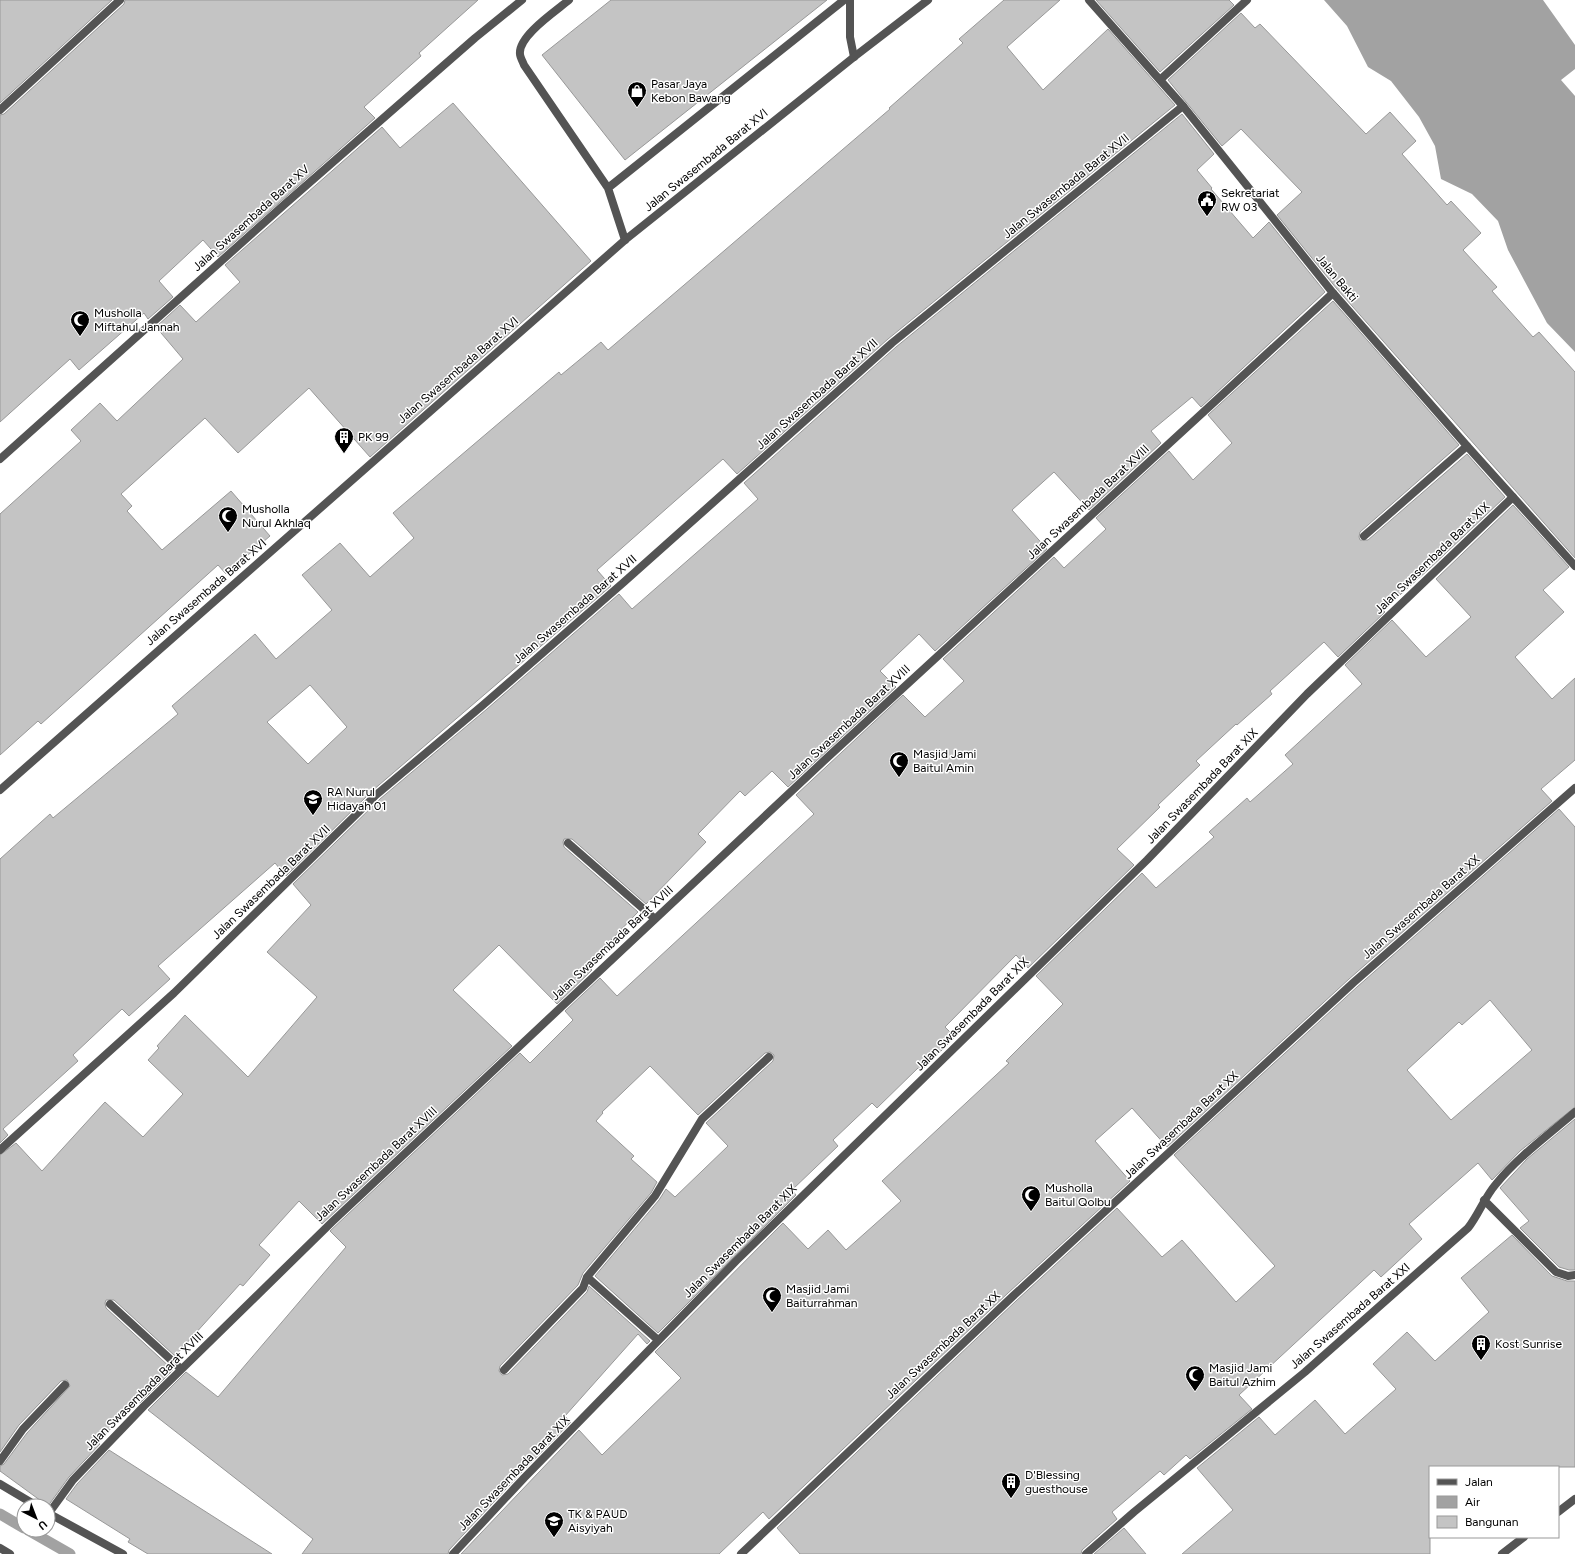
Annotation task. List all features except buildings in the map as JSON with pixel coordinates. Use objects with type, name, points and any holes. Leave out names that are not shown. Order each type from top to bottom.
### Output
[{"type":"street","points":[[0,110],[120,0]]},
{"type":"street","name":"Jalan Swasembada Barat XV","points":[[0,459],[297,194],[475,38],[522,0]]},
{"type":"street","points":[[569,0],[527,35],[522,44],[520,54],[524,66],[608,188],[625,240]]},
{"type":"street","points":[[608,188],[844,0]]},
{"type":"street","points":[[850,0],[850,37],[854,57]]},
{"type":"street","name":"Jalan Swasembada Barat XVI","points":[[0,790],[625,240],[854,57],[928,0]]},
{"type":"street","name":"Jalan Bakti","points":[[1089,0],[1161,79],[1333,292],[1467,446],[1575,566]]},
{"type":"street","points":[[1161,79],[1247,0]]},
{"type":"street","name":"Jalan Swasembada Barat XVII","points":[[0,1150],[174,993],[376,795],[618,587],[892,343],[1183,106]]},
{"type":"street","name":"Jalan Swasembada Barat XVIII","points":[[56,1502],[73,1480],[181,1369],[333,1221],[829,756],[1333,292]]},
{"type":"street","points":[[1364,536],[1467,446]]},
{"type":"street","name":"Jalan Swasembada Barat XIX","points":[[453,1554],[524,1478],[736,1260],[1147,860],[1307,694],[1513,497]]},
{"type":"street","name":"Jalan Swasembada Barat XX","points":[[741,1554],[1058,1255],[1354,983],[1575,788]]},
{"type":"street","points":[[568,843],[655,919]]},
{"type":"street","points":[[504,1370],[583,1288],[587,1277],[655,1196],[702,1119],[769,1057]]},
{"type":"street","name":"Jalan Swasembada Barat XXI","points":[[1086,1554],[1305,1372],[1462,1233],[1478,1215],[1484,1200],[1508,1170],[1575,1112]]},
{"type":"street","points":[[1484,1200],[1556,1272],[1568,1276],[1575,1275]]},
{"type":"street","points":[[587,1277],[658,1340]]},
{"type":"street","points":[[110,1304],[181,1369]]},
{"type":"street","points":[[0,1461],[23,1429],[65,1384]]},
{"type":"street","points":[[0,1484],[24,1498]]},
{"type":"street","points":[[1559,1511],[1575,1499]]},
{"type":"street","points":[[56,1517],[123,1554]]},
{"type":"street","points":[[1502,1554],[1523,1538]]},
{"type":"street","points":[[0,1548],[10,1554]]},
{"type":"water","points":[[1324,0],[1543,0],[1575,45],[1575,69],[1561,80],[1575,96],[1575,352],[1547,323],[1508,250],[1498,221],[1472,194],[1441,179],[1435,146],[1419,117],[1391,81],[1368,67],[1347,26]]},
{"type":"waterway","points":[[0,1514],[16,1523]]},
{"type":"waterway","points":[[42,1538],[70,1554]]},
{"type":"place","name":"Pasar Jaya Kebon Bawang","points":[[637,108]]},
{"type":"place","name":"Sekretariat RW 03","points":[[1207,217]]},
{"type":"place","name":"Musholla Miftahul Jannah","points":[[80,337]]},
{"type":"place","name":"PK 99","points":[[344,454]]},
{"type":"place","name":"Musholla Nurul Akhlaq","points":[[228,533]]},
{"type":"place","name":"Masjid Jami Baitul Amin","points":[[899,778]]},
{"type":"place","name":"RA Nurul Hidayah 01","points":[[313,816]]},
{"type":"place","name":"Musholla Baitul Qolbu","points":[[1031,1212]]},
{"type":"place","name":"Masjid Jami Baiturrahman","points":[[772,1313]]},
{"type":"place","name":"Kost Sunrise","points":[[1481,1361]]},
{"type":"place","name":"Masjid Jami Baitul Azhim","points":[[1195,1392]]},
{"type":"place","name":"D'Blessing guesthouse","points":[[1011,1499]]},
{"type":"place","name":"TK & PAUD Aisyiyah","points":[[554,1538]]}]
